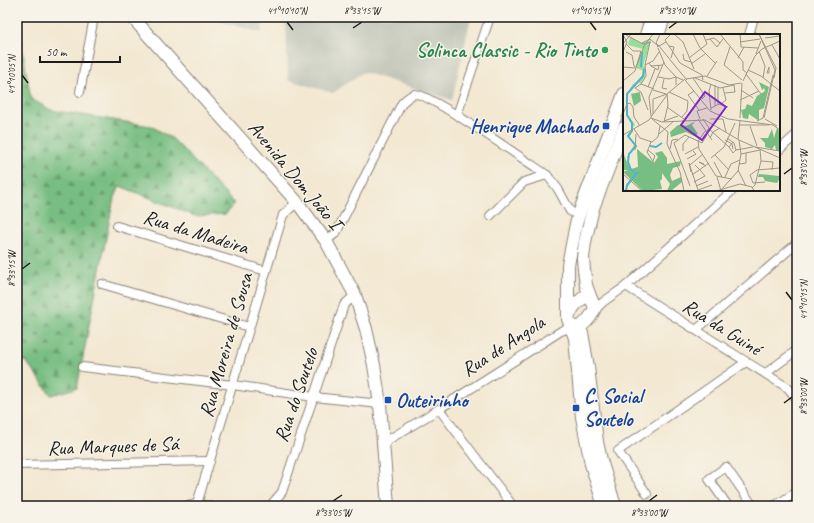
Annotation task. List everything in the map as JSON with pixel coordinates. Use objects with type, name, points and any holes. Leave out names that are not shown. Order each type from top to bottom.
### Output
[{"type":"main road","name":"Avenida Dom João I","points":[[132,17],[297,202],[326,241],[355,295],[366,329],[374,365],[380,404],[388,506]]},
{"type":"main road","points":[[646,34],[652,17]]},
{"type":"main road","points":[[659,34],[664,17]]},
{"type":"main road","points":[[604,506],[590,464],[582,417],[571,326],[568,265],[579,216],[623,97]]},
{"type":"main road","points":[[596,304],[586,285],[583,258],[585,242],[593,208],[623,131]]},
{"type":"main road","name":"Rua de Angola","points":[[584,297],[596,304],[571,326],[580,300],[584,297]]},
{"type":"main road","points":[[571,326],[583,340],[600,460],[615,506]]},
{"type":"street","points":[[80,92],[94,17]]},
{"type":"street","points":[[457,115],[490,17]]},
{"type":"street","points":[[749,34],[754,17]]},
{"type":"street","points":[[326,241],[336,233],[402,103],[414,94],[421,95],[457,115],[547,175],[558,189],[570,210],[579,216]]},
{"type":"street","points":[[780,149],[797,134]]},
{"type":"street","points":[[490,216],[524,182],[547,175]]},
{"type":"street","name":"Rua de Angola","points":[[596,304],[626,286],[732,191]]},
{"type":"street","name":"Rua Moreira de Sousa","points":[[197,504],[283,215],[297,202]]},
{"type":"street","name":"Rua da Madeira","points":[[117,226],[266,271]]},
{"type":"street","points":[[696,330],[797,243]]},
{"type":"street","points":[[102,284],[249,327]]},
{"type":"street","name":"Rua da Guiné","points":[[626,286],[746,362],[766,373],[788,388],[797,399]]},
{"type":"street","name":"Rua do Soutelo","points":[[270,506],[282,492],[344,304],[355,295]]},
{"type":"street","name":"Rua de Angola","points":[[383,443],[571,326]]},
{"type":"street","points":[[766,373],[797,350]]},
{"type":"street","points":[[647,494],[618,451],[746,362]]},
{"type":"street","points":[[82,367],[380,404]]},
{"type":"street","points":[[439,409],[513,506]]},
{"type":"street","name":"Rua Marques de Sá","points":[[17,466],[210,461]]},
{"type":"street","points":[[728,506],[710,479],[726,467],[753,506]]},
{"type":"street","points":[[774,506],[797,492]]},
{"type":"street","points":[[187,506],[197,504],[209,506]]},
{"type":"shaded area","points":[[204,17],[263,17],[262,33]]},
{"type":"shaded area","points":[[281,17],[471,17],[452,100],[363,72],[333,93],[288,80],[286,21]]},
{"type":"green space","points":[[17,17],[31,99],[51,110],[151,126],[173,139],[234,203],[226,214],[195,216],[120,186],[113,202],[77,388],[51,395],[26,361],[17,361]]},
{"type":"place","name":"Solinca Classic - Rio Tinto","points":[[605,50]]},
{"type":"place","name":"Henrique Machado","points":[[606,126]]},
{"type":"place","name":"Outeirinho","points":[[388,400]]},
{"type":"place","name":"C. Social Soutelo","points":[[576,408]]}]
